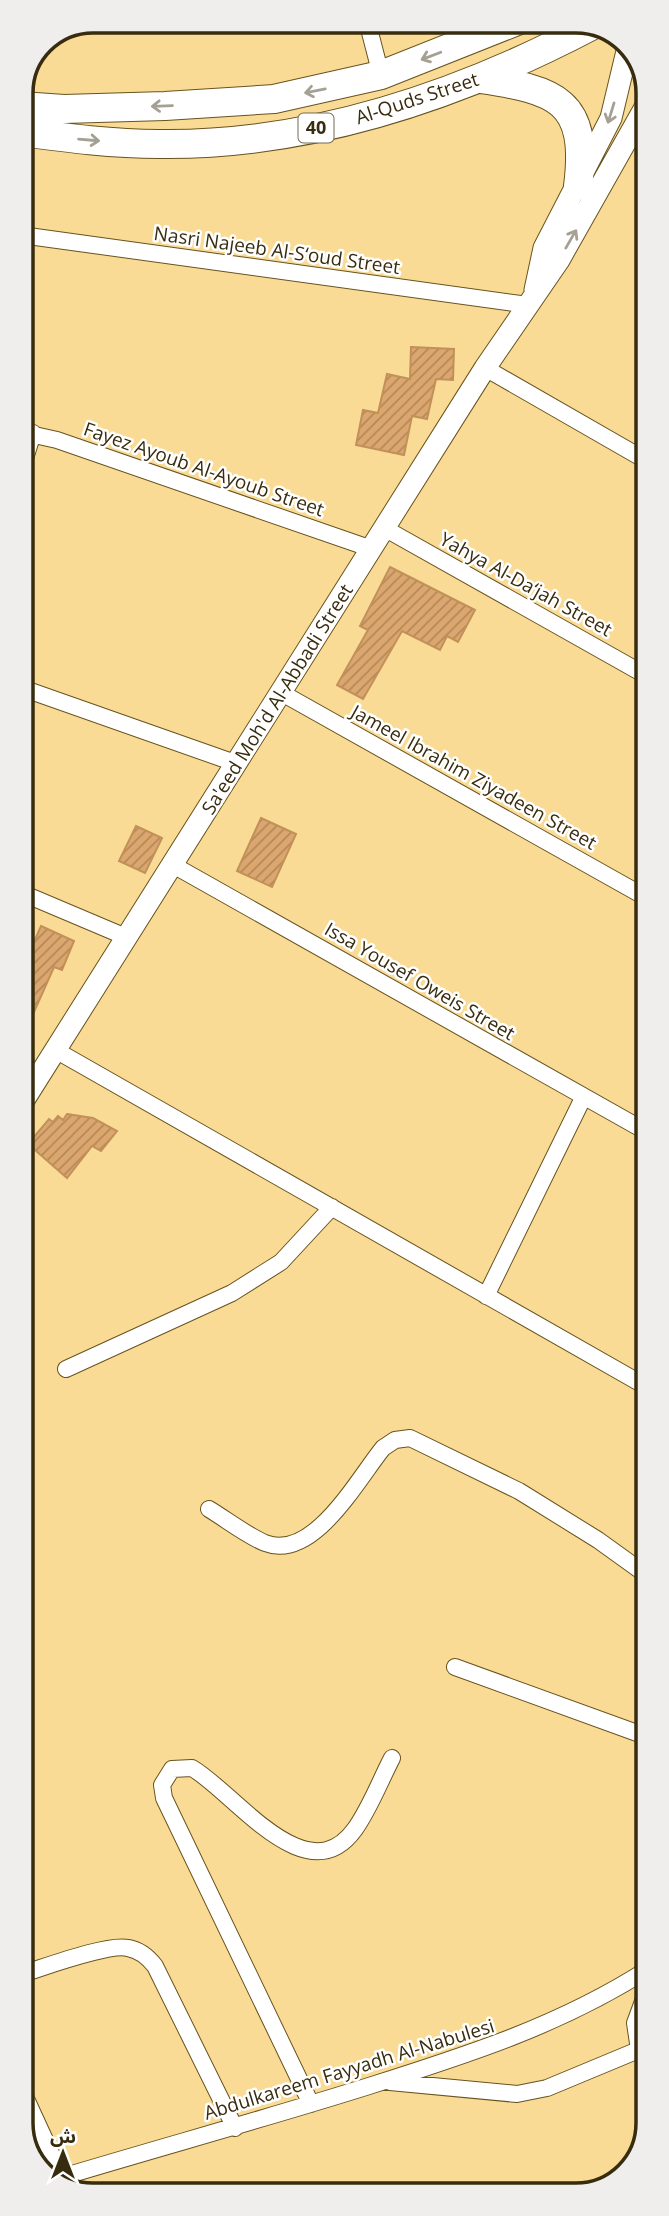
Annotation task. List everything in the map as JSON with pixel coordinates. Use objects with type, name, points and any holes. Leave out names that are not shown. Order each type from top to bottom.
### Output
[{"type":"highway","name":"Al-Quds Street","points":[[33,107],[64,109],[274,99],[381,75],[487,33]]},
{"type":"highway","name":"Al-Quds Street","points":[[33,133],[123,143],[236,140],[334,124],[480,79],[576,33]]},
{"type":"highway","points":[[480,79],[537,89],[567,110],[581,141],[578,186]]},
{"type":"highway","points":[[33,93],[64,109]]},
{"type":"highway","points":[[230,101],[223,110],[221,122],[226,134],[236,140]]},
{"type":"street","points":[[370,33],[381,75]]},
{"type":"street","name":"Sa'eed Moh'd Al-Abbadi Street","points":[[531,301],[544,248],[611,118],[625,59]]},
{"type":"street","name":"Sa'eed Moh'd Al-Abbadi Street","points":[[33,1087],[485,368],[559,260],[636,124]]},
{"type":"street","name":"Nasri Najeeb Al-S‘oud Street","points":[[33,237],[531,301]]},
{"type":"street","points":[[485,368],[636,455]]},
{"type":"street","name":"Fayez Ayoub Al-Ayoub Street","points":[[33,435],[372,549]]},
{"type":"street","name":"Yahya Al-Da‘jah Street","points":[[384,528],[636,670]]},
{"type":"street","points":[[33,692],[235,763]]},
{"type":"street","name":"Jameel Ibrahim Ziyadeen Street","points":[[281,692],[636,892]]},
{"type":"street","name":"Issa Yousef Oweis Street","points":[[173,865],[636,1126]]},
{"type":"street","points":[[33,898],[126,937]]},
{"type":"street","points":[[57,1051],[636,1380]]},
{"type":"street","points":[[486,1296],[583,1098]]},
{"type":"street","points":[[66,1370],[232,1293],[281,1262],[332,1207]]},
{"type":"street","points":[[209,1509],[264,1542],[283,1546],[302,1542],[318,1530],[383,1448],[395,1440],[410,1438],[519,1491],[598,1540],[636,1567]]},
{"type":"street","points":[[454,1667],[636,1733]]},
{"type":"street","points":[[311,2104],[164,1798],[162,1785],[173,1769],[192,1768],[284,1843],[316,1851],[335,1846],[351,1835],[392,1758]]},
{"type":"street","points":[[33,1971],[112,1948],[129,1948],[144,1954],[155,1966],[235,2128]]},
{"type":"street","name":"Abdulkareem Fayyadh Al-Nabulesi","points":[[65,2176],[235,2128],[550,2024],[636,1976]]},
{"type":"street","points":[[384,2081],[517,2094],[547,2088],[636,2051]]},
{"type":"street","points":[[33,2118],[52,2166]]},
{"type":"building","points":[[411,347],[454,349],[453,380],[436,379],[427,419],[412,416],[404,455],[356,445],[363,410],[378,413],[387,374],[410,379]]},
{"type":"building","points":[[390,567],[475,610],[458,642],[447,636],[440,650],[402,631],[363,699],[337,685],[368,630],[360,626]]},
{"type":"building","points":[[261,818],[296,834],[272,887],[237,871]]},
{"type":"building","points":[[136,826],[162,838],[145,873],[119,861]]},
{"type":"building","points":[[41,926],[74,941],[62,970],[54,967],[33,1014],[33,944]]},
{"type":"building","points":[[67,1114],[93,1118],[117,1131],[101,1151],[92,1146],[67,1178],[33,1148],[33,1138],[49,1119],[53,1122],[58,1116],[63,1120]]}]
